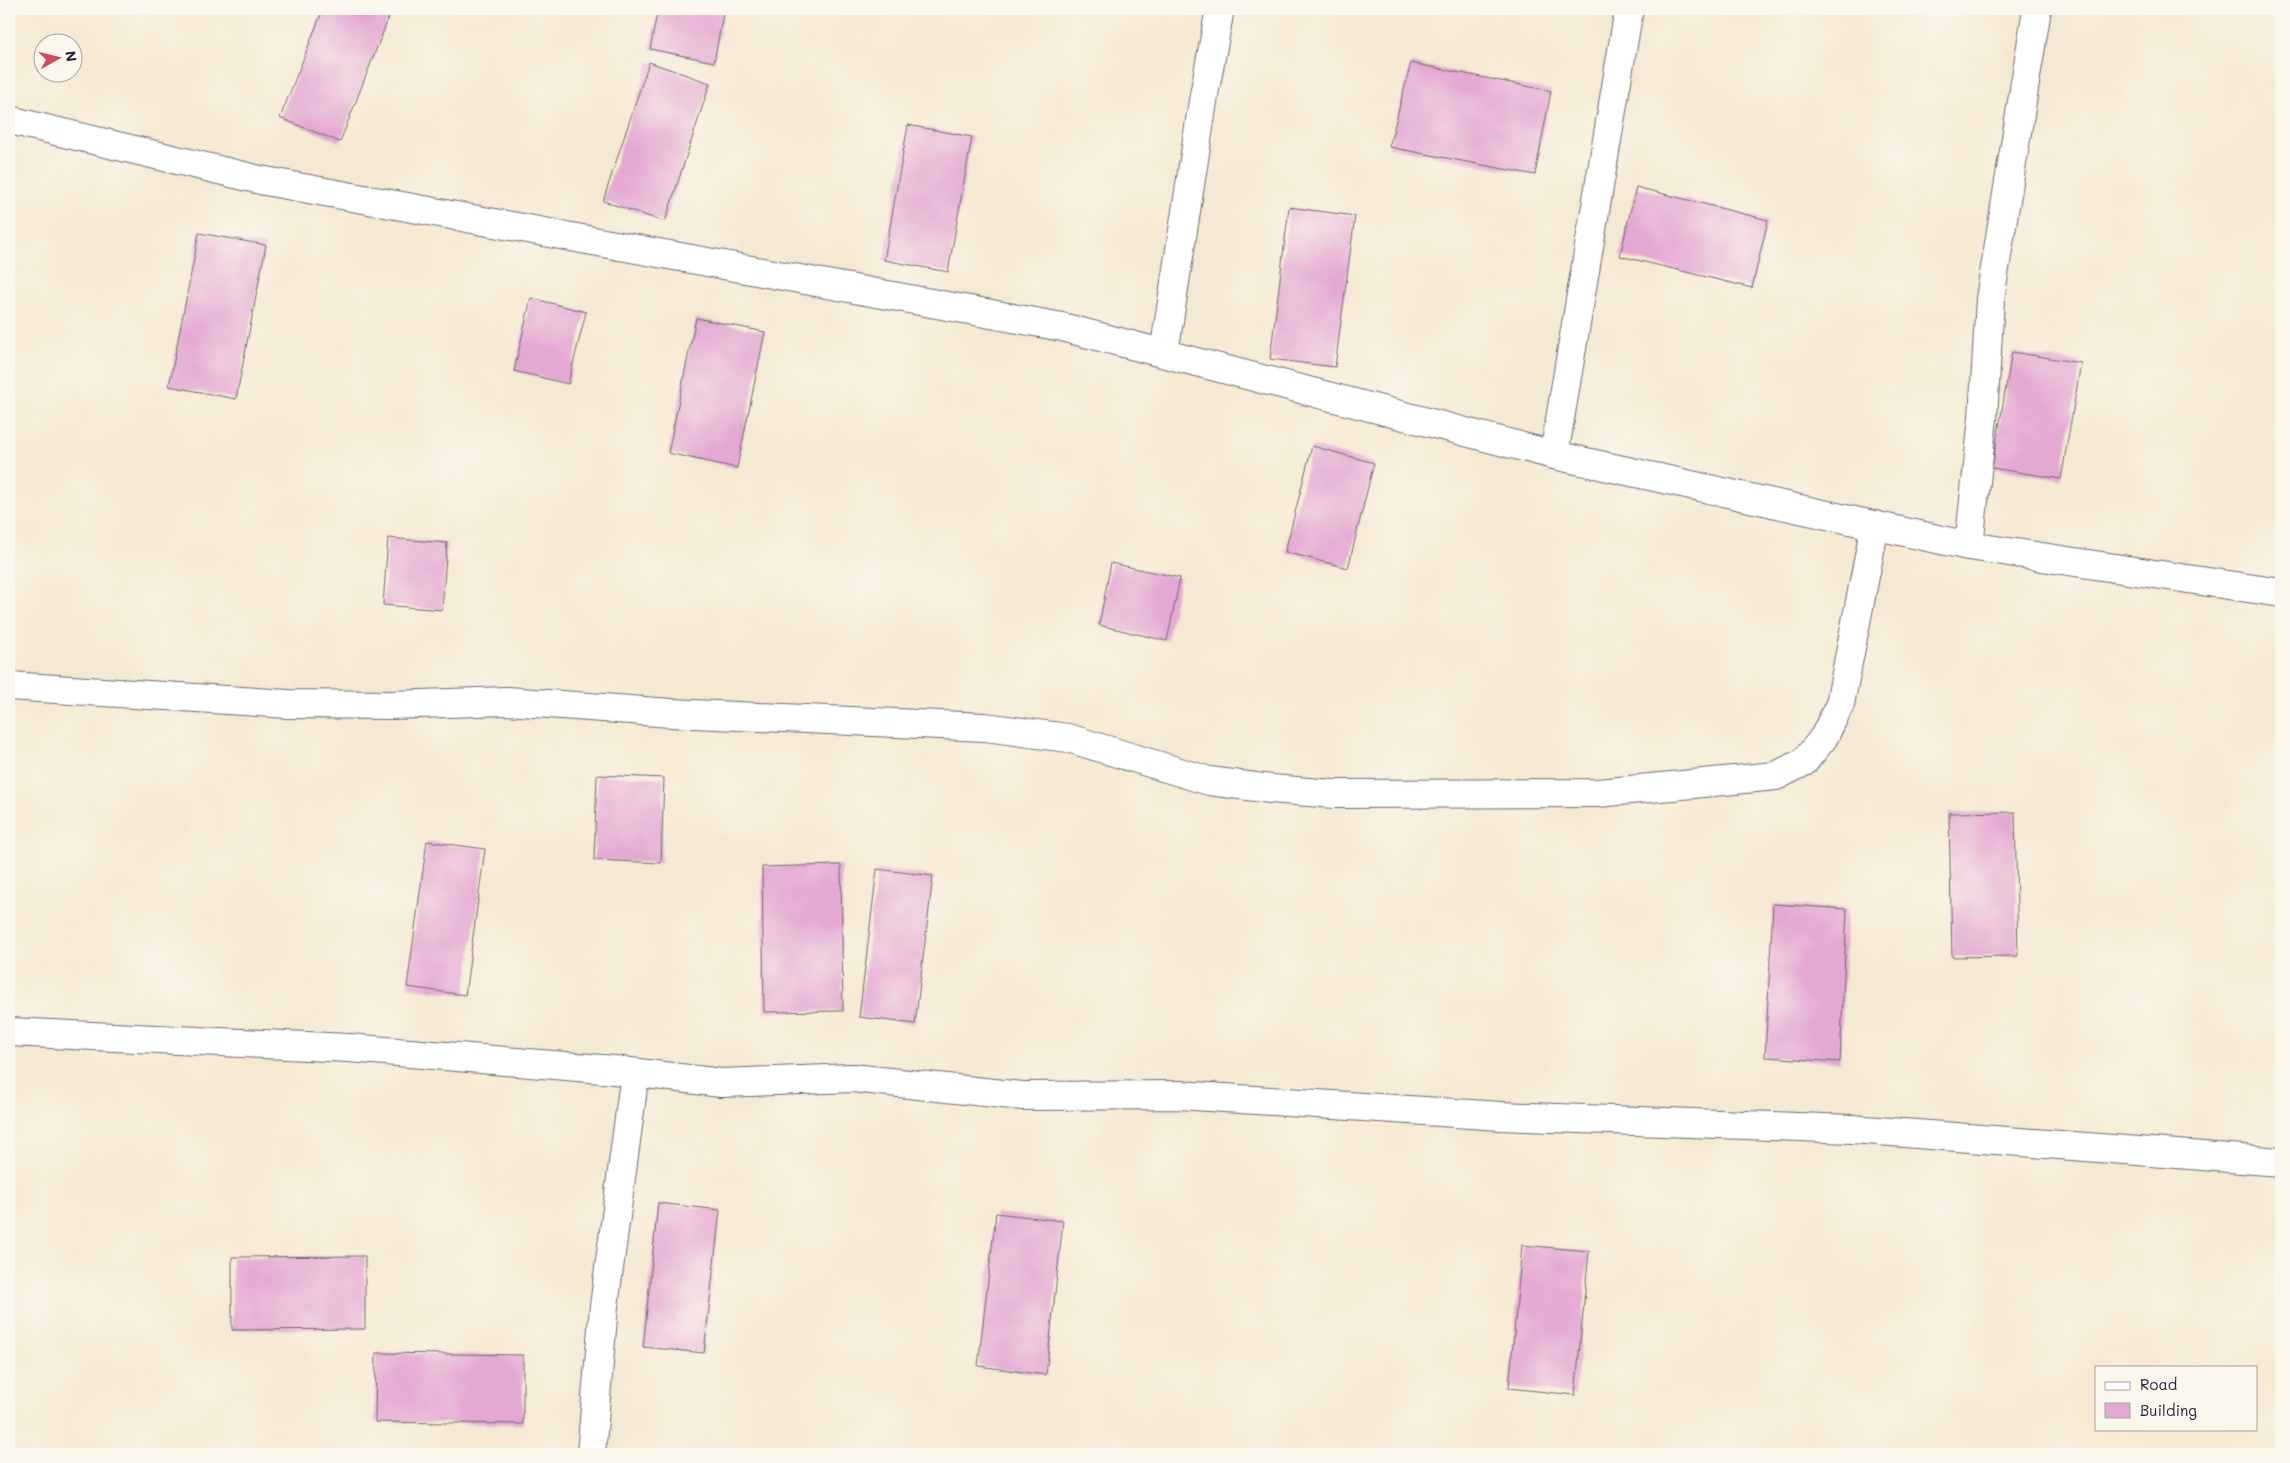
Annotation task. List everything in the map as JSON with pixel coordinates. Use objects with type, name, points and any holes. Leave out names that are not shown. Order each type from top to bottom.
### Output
[{"type":"street","points":[[1164,353],[1204,95],[1220,9]]},
{"type":"street","points":[[1554,455],[1629,9]]},
{"type":"street","points":[[1969,546],[1983,418],[1990,299],[2037,9]]},
{"type":"street","points":[[9,120],[260,180],[1052,326],[1164,353],[1554,455],[1969,546],[2281,593]]},
{"type":"street","points":[[9,686],[288,704],[391,705],[507,701],[671,714],[985,727],[1068,738],[1209,781],[1272,789],[1334,794],[1598,793],[1776,776],[1804,762],[1824,737],[1840,704],[1875,525]]},
{"type":"street","points":[[9,1032],[349,1048],[635,1073],[721,1083],[852,1078],[1022,1096],[1179,1095],[1501,1116],[1852,1129],[2281,1162]]},
{"type":"street","points":[[590,1454],[604,1306],[635,1073]]},
{"type":"building","points":[[323,9],[392,9],[340,142],[280,118]]},
{"type":"building","points":[[658,9],[724,9],[714,62],[650,49]]},
{"type":"building","points":[[649,62],[710,83],[665,222],[603,201]]},
{"type":"building","points":[[1411,63],[1551,91],[1535,175],[1389,147]]},
{"type":"building","points":[[908,125],[972,137],[948,272],[884,260]]},
{"type":"building","points":[[1636,187],[1768,220],[1752,288],[1620,256]]},
{"type":"building","points":[[1289,207],[1355,216],[1335,367],[1270,359]]},
{"type":"building","points":[[199,233],[266,245],[236,399],[169,386]]},
{"type":"building","points":[[531,298],[586,312],[568,384],[514,371]]},
{"type":"building","points":[[696,318],[765,332],[737,468],[668,453]]},
{"type":"building","points":[[2012,352],[2081,363],[2061,479],[1992,468]]},
{"type":"building","points":[[1312,446],[1374,463],[1348,568],[1285,552]]},
{"type":"building","points":[[388,538],[447,543],[442,610],[383,605]]},
{"type":"building","points":[[1111,563],[1180,578],[1167,641],[1099,625]]},
{"type":"building","points":[[597,775],[664,778],[661,863],[594,860]]},
{"type":"building","points":[[2015,812],[2018,956],[1952,957],[1949,813]]},
{"type":"building","points":[[427,841],[485,849],[465,995],[407,987]]},
{"type":"building","points":[[841,865],[843,1011],[764,1012],[762,867]]},
{"type":"building","points":[[877,869],[933,876],[915,1024],[859,1017]]},
{"type":"building","points":[[1773,904],[1847,909],[1840,1062],[1765,1057]]},
{"type":"building","points":[[658,1203],[720,1210],[704,1353],[643,1347]]},
{"type":"building","points":[[996,1213],[1063,1221],[1046,1375],[978,1366]]},
{"type":"building","points":[[1522,1245],[1589,1251],[1575,1395],[1509,1388]]},
{"type":"building","points":[[365,1256],[365,1329],[232,1330],[232,1257]]},
{"type":"building","points":[[376,1353],[523,1355],[523,1424],[375,1422]]}]
